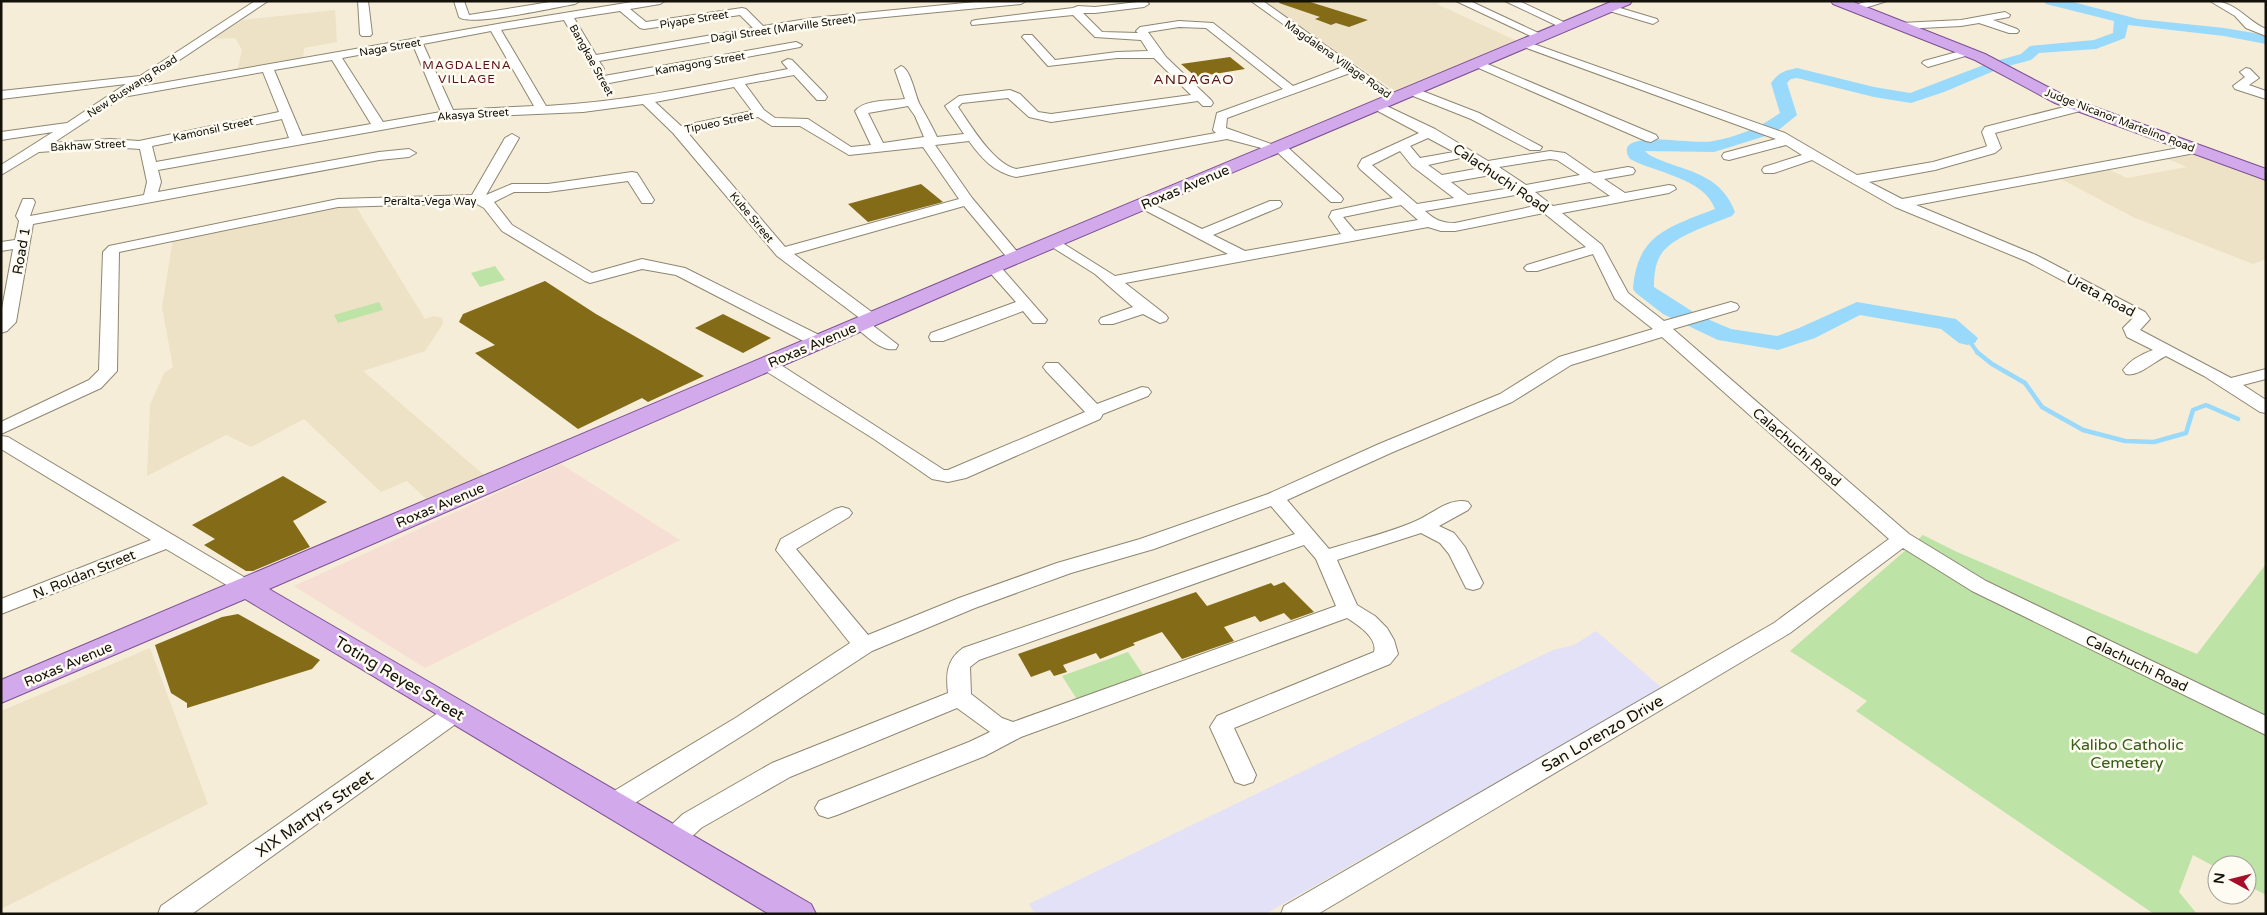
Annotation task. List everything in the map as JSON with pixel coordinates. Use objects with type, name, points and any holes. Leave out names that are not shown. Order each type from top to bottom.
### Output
[{"type":"main road","name":"Judge Nicanor Martelino Road","points":[[1838,1],[1901,22],[1996,65],[2046,92],[2080,107],[2266,175]]},
{"type":"main road","name":"Roxas Avenue","points":[[1,692],[993,267],[1478,64],[1618,3]]},
{"type":"main road","name":"Toting Reyes Street","points":[[247,588],[799,914]]},
{"type":"street","name":"New Buswang Road","points":[[1,171],[262,1]]},
{"type":"street","points":[[363,1],[366,34]]},
{"type":"street","points":[[459,1],[464,17],[467,18],[505,14],[575,1]]},
{"type":"street","points":[[506,1],[505,14],[509,25]]},
{"type":"street","name":"Naga Street","points":[[120,94],[509,25],[660,1]]},
{"type":"street","name":"Dagil Street (Marville Street)","points":[[592,59],[813,21],[1021,1]]},
{"type":"street","name":"Magdalena Village Road","points":[[1256,1],[1395,98]]},
{"type":"street","points":[[1461,1],[1533,40],[1789,140],[1900,204],[2195,149]]},
{"type":"street","points":[[1510,1],[1566,26]]},
{"type":"street","points":[[1856,8],[1882,1]]},
{"type":"street","points":[[2215,1],[2239,14],[2250,26],[2266,33]]},
{"type":"street","points":[[1618,3],[1653,21]]},
{"type":"street","points":[[976,23],[1076,7],[1096,10],[1144,4]]},
{"type":"street","points":[[1076,7],[1099,35],[1144,37]]},
{"type":"street","name":"Piyape Street","points":[[623,8],[644,26],[742,11]]},
{"type":"street","points":[[742,11],[761,30]]},
{"type":"street","points":[[1901,22],[1950,24],[2005,15]]},
{"type":"street","name":"Bangkae Street","points":[[568,17],[610,92]]},
{"type":"street","points":[[1980,20],[2013,31]]},
{"type":"street","points":[[1221,116],[1157,54],[1144,37],[1142,31],[1153,27],[1196,23],[1209,25],[1291,90]]},
{"type":"street","points":[[495,28],[542,110]]},
{"type":"street","points":[[1028,37],[1052,64],[1117,55],[1157,54]]},
{"type":"street","points":[[417,42],[448,114]]},
{"type":"street","name":"Kamagong Street","points":[[610,92],[796,45]]},
{"type":"street","points":[[776,49],[821,97]]},
{"type":"street","points":[[1928,63],[1968,52]]},
{"type":"street","points":[[335,56],[379,126]]},
{"type":"street","points":[[1478,64],[1651,138]]},
{"type":"street","points":[[267,68],[297,141]]},
{"type":"street","points":[[1221,116],[1352,68]]},
{"type":"street","name":"Akasya Street","points":[[151,167],[448,114],[542,110],[610,92],[646,100],[796,70]]},
{"type":"street","points":[[901,70],[912,102],[931,137],[927,143]]},
{"type":"street","points":[[2246,72],[2253,78],[2239,86],[2266,96]]},
{"type":"street","points":[[1,94],[144,78]]},
{"type":"street","points":[[738,83],[760,113],[772,122],[802,122],[849,151],[972,137]]},
{"type":"street","points":[[1201,97],[1051,118],[1028,113],[1015,96],[1010,94],[956,101],[951,106],[972,137],[1002,170],[1016,173],[1228,135]]},
{"type":"street","points":[[1395,98],[1476,116],[1535,146]]},
{"type":"street","name":"Calachuchi Road","points":[[1395,98],[1430,132],[1467,153],[1524,190],[1597,248],[1621,296],[1662,329],[1919,552],[1979,586],[2266,726]]},
{"type":"street","name":"Kube Street","points":[[646,100],[678,130],[782,253],[866,322],[890,345]]},
{"type":"street","points":[[878,148],[861,112],[870,107],[912,102]]},
{"type":"street","points":[[1856,180],[1935,166],[1990,150],[1994,148],[1988,132],[1990,130],[2080,107]]},
{"type":"street","name":"Tipueo Street","points":[[678,130],[760,113]]},
{"type":"street","name":"Kamonsil Street","points":[[141,144],[286,114]]},
{"type":"street","points":[[1221,116],[1219,130],[1228,135],[1277,148],[1336,199]]},
{"type":"street","points":[[1,136],[72,126]]},
{"type":"street","points":[[1430,132],[1367,162],[1365,166],[1430,222],[1441,227],[1455,227],[1670,189]]},
{"type":"street","points":[[481,201],[512,138]]},
{"type":"street","points":[[1729,156],[1789,140]]},
{"type":"street","name":"Bakhaw Street","points":[[36,148],[118,142],[146,146],[154,182],[150,198]]},
{"type":"street","points":[[927,143],[967,201],[1015,258]]},
{"type":"street","points":[[1402,145],[1418,163],[1466,200]]},
{"type":"street","points":[[1418,163],[1467,153]]},
{"type":"street","points":[[26,221],[379,156],[409,154]]},
{"type":"street","points":[[1770,170],[1815,154]]},
{"type":"street","points":[[1440,180],[1554,155],[1560,156],[1623,198]]},
{"type":"street","points":[[1350,236],[1336,217],[1337,214],[1408,204],[1466,200],[1628,171]]},
{"type":"street","points":[[481,201],[512,188],[548,188],[632,176],[647,200]]},
{"type":"street","name":"Peralta-Vega Way","points":[[1,429],[95,384],[108,372],[111,252],[120,246],[338,203],[481,201],[507,228],[590,278],[642,264],[680,271],[819,342]]},
{"type":"street","points":[[782,253],[967,201]]},
{"type":"street","name":"Road 1","points":[[1,328],[8,322],[26,221],[23,216],[28,202]]},
{"type":"street","points":[[1144,204],[1243,256]]},
{"type":"street","points":[[1202,234],[1274,204]]},
{"type":"street","name":"Ureta Road","points":[[1900,204],[2031,258],[2139,315],[2142,319],[2130,330],[2228,384],[2266,408]]},
{"type":"street","points":[[1112,281],[1430,222]]},
{"type":"street","points":[[1052,242],[1112,281],[1160,318]]},
{"type":"street","points":[[1,247],[22,243]]},
{"type":"street","points":[[1532,268],[1597,248]]},
{"type":"street","points":[[993,267],[1039,320]]},
{"type":"street","points":[[936,337],[1026,304]]},
{"type":"street","points":[[612,804],[745,723],[864,645],[967,602],[1064,568],[1147,544],[1275,498],[1386,448],[1506,398],[1565,361],[1732,307]]},
{"type":"street","points":[[1107,321],[1145,308]]},
{"type":"street","points":[[2132,370],[2147,358],[2167,350]]},
{"type":"street","points":[[767,364],[880,435],[939,475],[959,474],[1091,417],[1094,415],[1094,411]]},
{"type":"street","points":[[1052,367],[1094,411]]},
{"type":"street","points":[[2228,384],[2266,374]]},
{"type":"street","points":[[1094,411],[1142,392]]},
{"type":"street","name":"Toting Reyes Street","points":[[1,441],[247,588]]},
{"type":"street","points":[[1275,498],[1325,557],[1348,610]]},
{"type":"street","points":[[1325,557],[1423,526],[1461,506]]},
{"type":"street","points":[[842,513],[788,544],[786,550],[864,645]]},
{"type":"street","points":[[1423,526],[1447,538],[1458,552],[1473,583]]},
{"type":"street","points":[[1013,731],[994,724],[960,698],[958,668],[961,659],[1309,536]]},
{"type":"street","name":"San Lorenzo Drive","points":[[1294,914],[1782,628],[1902,539]]},
{"type":"street","name":"N. Roldan Street","points":[[1,607],[167,541]]},
{"type":"street","points":[[828,808],[977,750],[1013,731],[1348,610],[1361,615],[1373,625],[1387,650],[1382,658],[1225,722],[1222,727],[1244,776]]},
{"type":"street","points":[[673,839],[692,821],[781,770],[960,698]]},
{"type":"street","name":"XIX Martyrs Street","points":[[171,914],[456,712]]},
{"type":"shaded area","points":[[1263,1],[1444,1],[1437,4],[1517,41],[1398,93]]},
{"type":"shaded area","points":[[335,10],[337,42],[304,48],[303,60],[237,72],[242,50],[235,38],[212,39],[243,20]]},
{"type":"shaded area","points":[[2195,150],[2266,177],[2266,259],[2253,264],[2133,217],[2061,179],[2108,169],[2127,178],[2187,167],[2165,158]]},
{"type":"shaded area","points":[[338,205],[355,205],[425,319],[434,316],[442,318],[443,324],[425,351],[363,371],[484,475],[426,499],[407,481],[381,492],[304,419],[251,447],[226,435],[147,476],[150,405],[164,373],[173,367],[162,307],[173,239]]},
{"type":"shaded area","points":[[561,464],[680,540],[425,668],[294,586]]},
{"type":"shaded area","points":[[1596,631],[1662,688],[1265,914],[1035,914],[1029,904],[1553,650],[1574,645]]},
{"type":"shaded area","points":[[150,648],[208,804],[1,909],[1,711]]},
{"type":"green space","points":[[495,266],[505,280],[480,287],[471,273]]},
{"type":"green space","points":[[379,302],[383,310],[338,323],[334,315]]},
{"type":"green space","name":"Kalibo Catholic Cemetery","points":[[1923,535],[1957,552],[2197,654],[2266,564],[2266,895],[2257,890],[2257,855],[2207,855],[2207,863],[2193,855],[2179,892],[2197,914],[2154,914],[1856,711],[1867,701],[1790,651]]},
{"type":"green space","points":[[1128,652],[1144,676],[1078,701],[1062,676]]},
{"type":"building","points":[[1280,1],[1307,1],[1368,20],[1349,27],[1336,23],[1331,25],[1315,19],[1320,17],[1279,3]]},
{"type":"building","points":[[1230,57],[1245,69],[1196,77],[1181,64]]},
{"type":"building","points":[[921,184],[943,202],[868,222],[848,204]]},
{"type":"building","points":[[545,281],[596,314],[704,376],[648,402],[642,398],[578,429],[475,353],[495,345],[459,322],[463,314]]},
{"type":"building","points":[[723,314],[771,338],[743,353],[695,328]]},
{"type":"building","points":[[283,476],[327,502],[293,521],[310,547],[253,571],[246,571],[204,545],[215,539],[192,525]]},
{"type":"building","points":[[1284,582],[1314,612],[1291,620],[1284,613],[1260,622],[1255,616],[1224,627],[1234,641],[1182,659],[1162,632],[1100,659],[1096,653],[1063,665],[1067,672],[1054,676],[1050,670],[1031,677],[1018,654],[1196,592],[1207,606],[1271,583],[1274,586]]},
{"type":"building","points":[[238,614],[320,660],[312,669],[187,708],[187,703],[171,693],[155,645],[222,617]]},
{"type":"waterway","points":[[2051,1],[2138,23],[2224,32],[2266,40]]},
{"type":"waterway","points":[[2002,64],[2026,57],[2035,49],[2096,44],[2120,35],[2121,19]]},
{"type":"waterway","points":[[1769,129],[1789,115],[1779,83],[1786,75],[1797,73],[1874,92],[1911,98],[1995,66]]},
{"type":"waterway","points":[[1689,318],[1671,309],[1643,289],[1647,262],[1655,248],[1668,237],[1725,212],[1721,200],[1709,187],[1636,155],[1636,148],[1646,145],[1714,147],[1763,131]]},
{"type":"waterway","points":[[1694,321],[1726,335],[1778,343],[1807,333],[1857,308],[1948,324],[1967,338]]},
{"type":"waterway","points":[[1967,338],[1978,353]]},
{"type":"waterway","points":[[1978,353],[1992,364],[2025,383],[2042,407],[2083,430],[2125,441],[2154,442],[2186,433],[2193,410],[2206,405],[2238,419]]},
{"type":"district","name":"MAGDALENA VILLAGE","points":[[467,72]]},
{"type":"district","name":"ANDAGAO","points":[[1194,79]]}]
